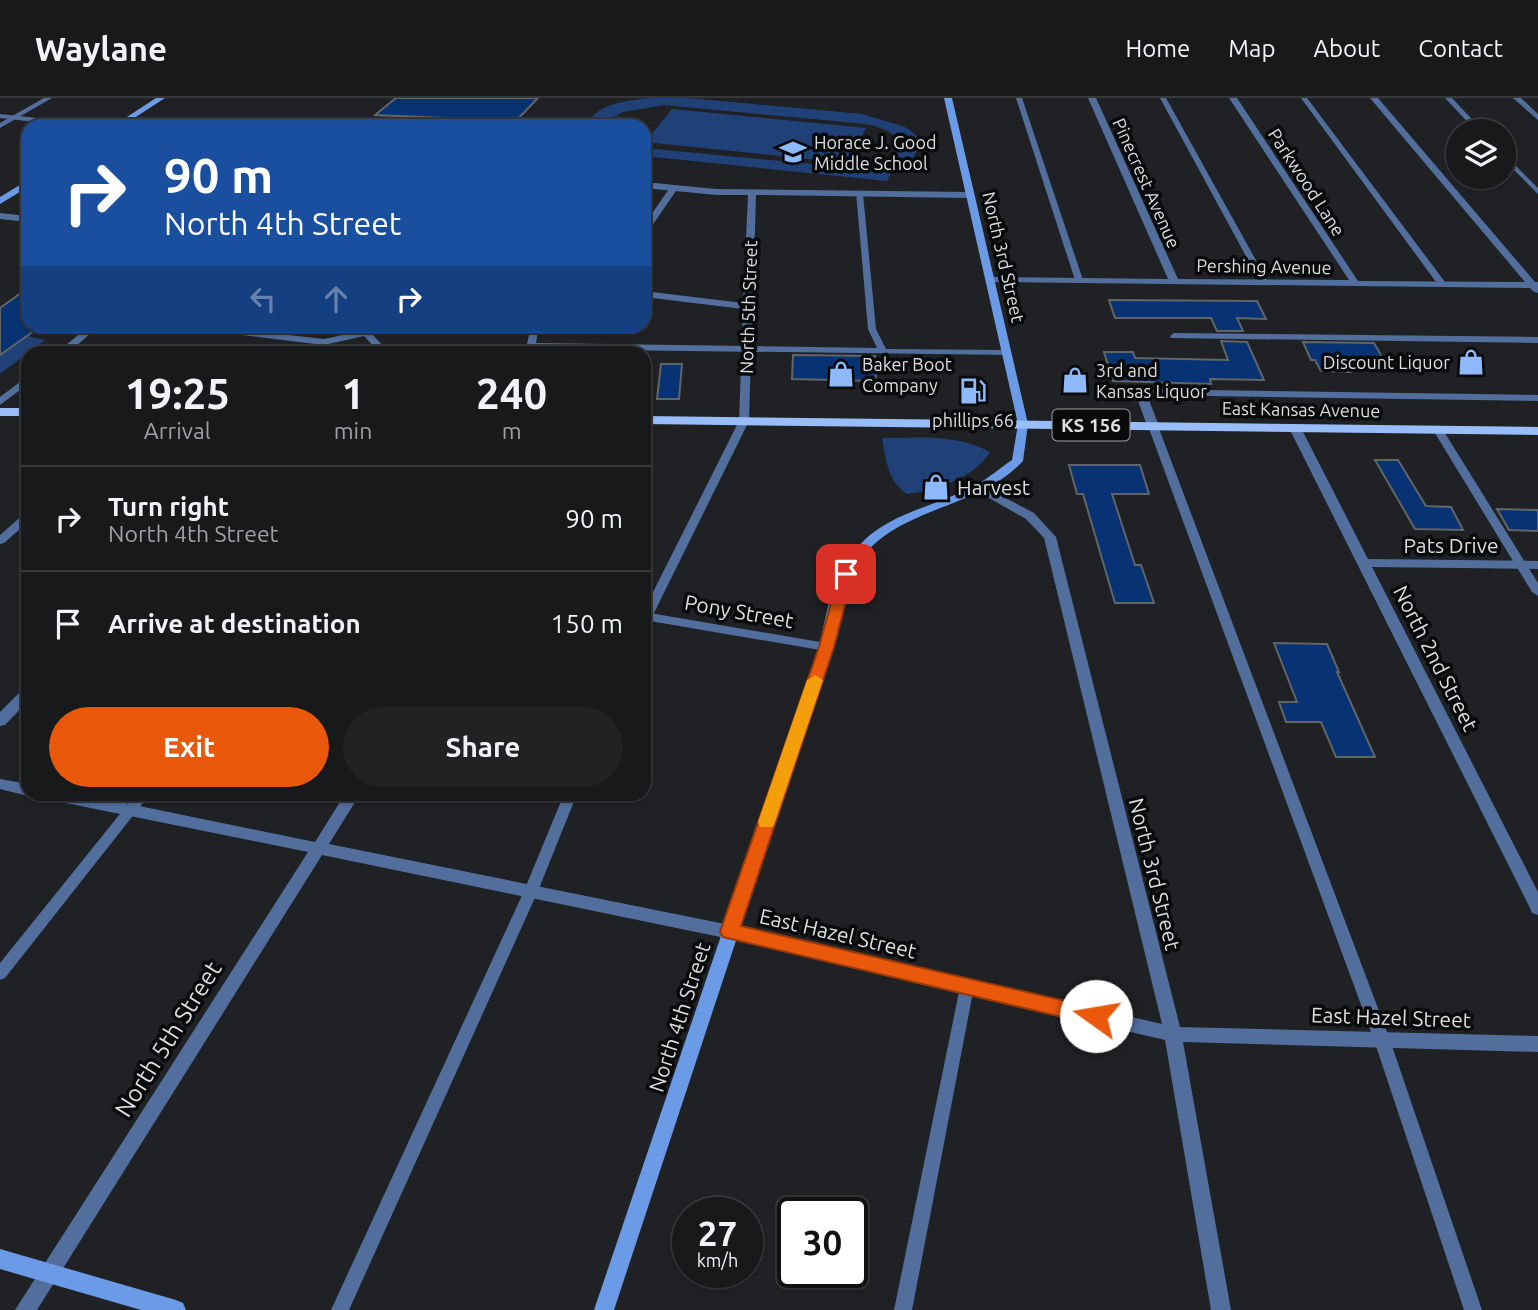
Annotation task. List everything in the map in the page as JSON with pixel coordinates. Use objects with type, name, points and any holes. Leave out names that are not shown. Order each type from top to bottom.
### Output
[{"type":"main road","points":[[128,119],[161,98]]},
{"type":"main road","name":"North 3rd Street","points":[[947,98],[1023,424]]},
{"type":"main road","points":[[0,201],[21,188]]},
{"type":"main road","points":[[0,411],[21,412]]},
{"type":"main road","name":"East Kansas Avenue","points":[[651,420],[1538,431]]},
{"type":"main road","name":"North 4th Street","points":[[604,1310],[826,647],[846,574],[863,547],[889,524],[933,504],[979,488],[1017,461],[1023,424]]},
{"type":"main road","points":[[0,1259],[176,1310]]},
{"type":"street","name":"Pinecrest Avenue","points":[[1092,98],[1174,281]]},
{"type":"street","name":"Parkwood Lane","points":[[1233,98],[1355,283]]},
{"type":"street","points":[[1374,98],[1536,287]]},
{"type":"street","points":[[1517,98],[1538,118]]},
{"type":"street","points":[[0,116],[25,119]]},
{"type":"street","points":[[651,186],[752,193],[970,195]]},
{"type":"street","name":"North 5th Street","points":[[744,421],[752,193]]},
{"type":"street","points":[[0,216],[21,218]]},
{"type":"street","name":"Pershing Avenue","points":[[990,279],[1536,287]]},
{"type":"street","points":[[651,296],[748,307]]},
{"type":"street","points":[[70,346],[86,333]]},
{"type":"street","points":[[0,402],[21,385]]},
{"type":"street","points":[[1153,426],[1140,392],[1538,398]]},
{"type":"street","name":"North 2nd Street","points":[[1295,428],[1538,908]]},
{"type":"street","name":"North 3rd Street","points":[[979,488],[1030,516],[1050,537],[1173,1034],[1221,1310]]},
{"type":"street","name":"Pats Drive","points":[[1364,563],[1538,565]]},
{"type":"street","name":"Pony Street","points":[[651,619],[826,647]]},
{"type":"street","points":[[0,721],[21,699]]},
{"type":"street","points":[[0,784],[21,788]]},
{"type":"street","name":"East Hazel Street","points":[[84,801],[730,932],[1173,1034],[1538,1044]]},
{"type":"street","name":"North 5th Street","points":[[24,1310],[349,801]]},
{"type":"lane","points":[[0,126],[49,98]]},
{"type":"lane","points":[[1019,98],[1079,280]]},
{"type":"lane","points":[[1163,98],[1264,282]]},
{"type":"lane","points":[[1304,98],[1442,284]]},
{"type":"lane","points":[[1448,98],[1468,119]]},
{"type":"lane","points":[[1516,169],[1538,192]]},
{"type":"lane","points":[[651,221],[674,188]]},
{"type":"lane","points":[[859,194],[872,328],[884,351]]},
{"type":"lane","points":[[264,333],[324,342],[355,333]]},
{"type":"lane","points":[[1174,336],[1538,340]]},
{"type":"lane","points":[[651,349],[1007,353]]},
{"type":"lane","points":[[651,606],[744,421]]},
{"type":"lane","points":[[1153,426],[1382,1040],[1473,1310]]},
{"type":"lane","points":[[1438,430],[1538,592]]},
{"type":"lane","points":[[0,541],[21,522]]},
{"type":"lane","points":[[0,974],[139,801]]},
{"type":"lane","points":[[340,1310],[531,891],[568,801]]},
{"type":"lane","points":[[904,1310],[967,986]]},
{"type":"shaded area","points":[[650,98],[688,98],[862,114],[905,127],[917,136],[920,146],[911,161],[885,171],[891,173],[887,181],[651,157],[651,149],[844,167],[880,162],[892,156],[900,145],[891,133],[866,124],[664,105],[623,112],[611,119],[590,119],[604,108]]},
{"type":"shaded area","points":[[672,109],[866,128],[848,163],[651,143],[651,135]]},
{"type":"shaded area","points":[[27,336],[45,340],[37,346],[21,346],[21,358],[0,374],[0,355]]},
{"type":"shaded area","points":[[882,438],[951,440],[990,452],[984,461],[965,475],[929,490],[907,494],[892,477]]},
{"type":"building","points":[[396,98],[538,98],[518,119],[375,115]]},
{"type":"building","points":[[21,293],[21,333],[31,333],[0,355],[0,308]]},
{"type":"building","points":[[1109,300],[1257,301],[1266,319],[1237,318],[1243,331],[1217,331],[1211,318],[1115,318]]},
{"type":"building","points":[[1221,341],[1247,342],[1264,380],[1210,379],[1211,384],[1113,381],[1104,352],[1133,352],[1135,358],[1228,360]]},
{"type":"building","points":[[1303,342],[1374,343],[1387,366],[1348,366],[1351,372],[1321,371],[1315,360],[1311,360]]},
{"type":"building","points":[[793,355],[875,356],[876,381],[792,379]]},
{"type":"building","points":[[661,364],[682,364],[679,399],[657,399]]},
{"type":"building","points":[[1375,460],[1398,460],[1426,506],[1451,507],[1463,530],[1415,529]]},
{"type":"building","points":[[1069,465],[1140,465],[1149,494],[1112,494],[1135,565],[1141,565],[1154,603],[1115,603],[1083,494],[1077,494]]},
{"type":"building","points":[[1497,509],[1538,510],[1538,531],[1509,530]]},
{"type":"building","points":[[1274,643],[1327,644],[1375,757],[1336,757],[1321,722],[1286,722],[1279,702],[1297,702]]},
{"type":"slow traffic","points":[[767,822],[815,680]]},
{"type":"place","name":"Horace J. Good Middle School","points":[[793,152]]},
{"type":"place","name":"Discount Liquor","points":[[1471,362]]},
{"type":"place","name":"Baker Boot Company","points":[[841,374]]},
{"type":"place","name":"3rd and Kansas Liquor","points":[[1075,380]]},
{"type":"place","name":"phillips 66","points":[[973,391]]},
{"type":"place","name":"Harvest","points":[[936,487]]},
{"type":"route","points":[[846,574],[826,647],[730,932],[1096,1016]]}]
